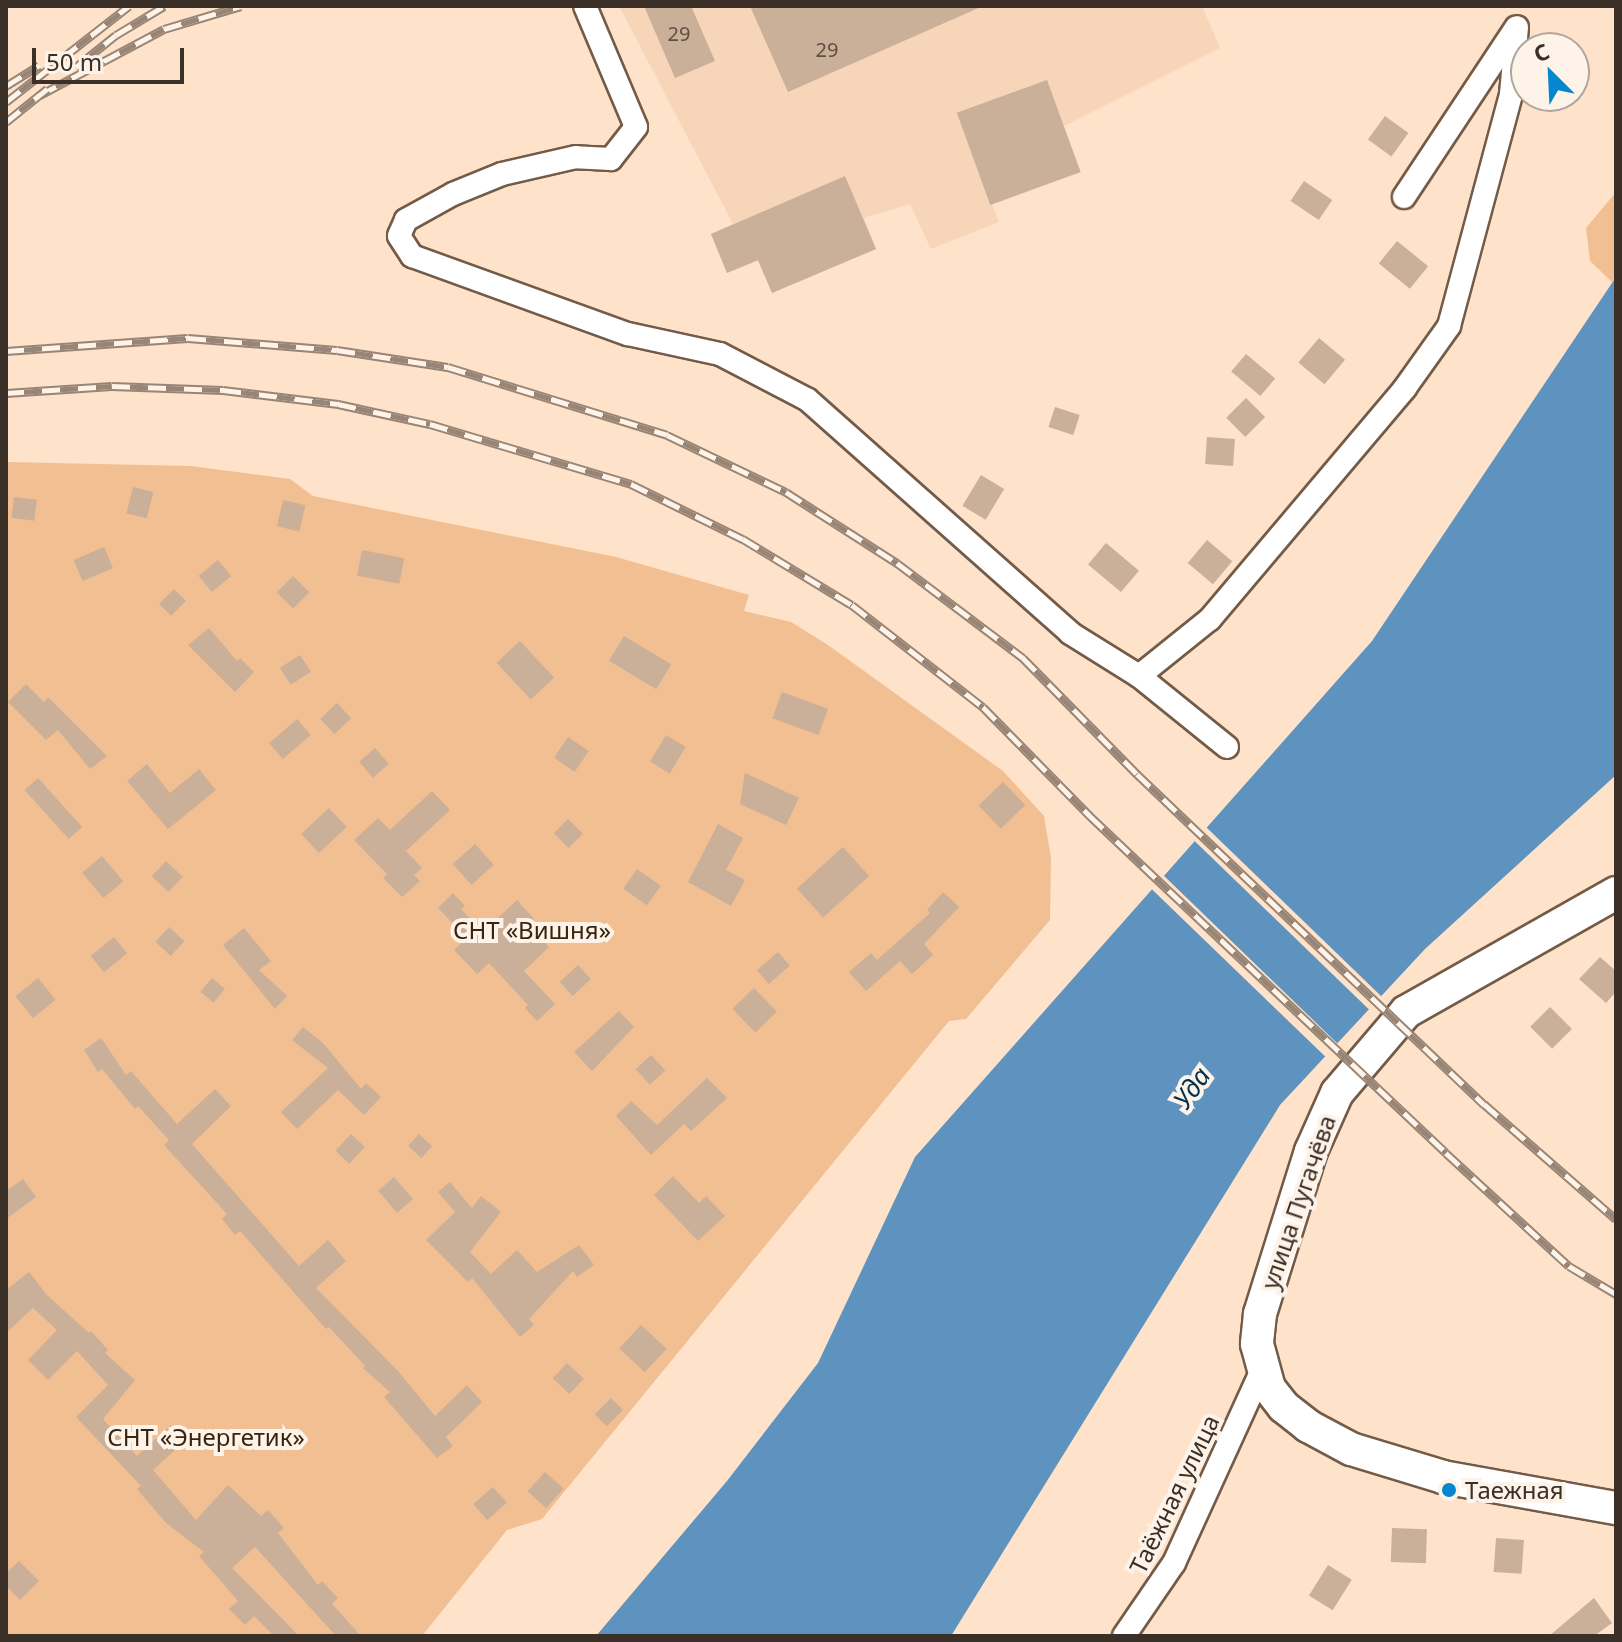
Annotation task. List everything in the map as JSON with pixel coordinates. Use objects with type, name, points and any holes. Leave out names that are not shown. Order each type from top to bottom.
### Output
[{"type":"street","points":[[585,6],[636,127],[611,159],[576,157],[502,174],[453,194],[406,220],[399,236],[412,256],[449,272],[628,334],[720,354],[808,400],[1070,633],[1139,676],[1227,747]]},
{"type":"street","points":[[1139,676],[1210,619],[1405,388],[1449,326],[1511,94],[1517,27],[1404,197]]},
{"type":"street","name":"улица Пугачёва","points":[[1262,1370],[1257,1344],[1260,1314],[1311,1151],[1337,1093],[1406,1012],[1616,893]]},
{"type":"street","points":[[1262,1370],[1269,1388],[1284,1407],[1308,1426],[1351,1449],[1443,1477],[1616,1508]]},
{"type":"street","name":"Таёжная улица","points":[[1124,1636],[1174,1563],[1262,1370]]},
{"type":"shaded area","points":[[619,6],[1202,6],[1220,48],[1064,126],[1081,172],[992,205],[999,222],[931,249],[910,204],[864,218],[876,249],[772,293],[758,261],[727,273],[711,234],[733,224]]},
{"type":"green space","points":[[1616,192],[1616,277],[1612,282],[1590,261],[1586,228]]},
{"type":"green space","name":"СНТ «Вишня»","points":[[6,462],[191,466],[290,479],[313,496],[616,557],[749,595],[744,611],[791,622],[828,645],[1003,771],[1044,816],[1051,858],[1050,920],[966,1019],[949,1021],[542,1519],[507,1530],[422,1636],[6,1636]]},
{"type":"water","name":"Уда","points":[[1616,277],[1616,775],[1425,949],[1280,1105],[951,1636],[596,1636],[727,1481],[818,1363],[915,1157],[1372,641]]},
{"type":"pier","points":[[1205,826],[1384,999],[1372,1012],[1192,839]]},
{"type":"pier","points":[[1161,873],[1341,1047],[1328,1060],[1148,886]]},
{"type":"building","points":[[644,6],[691,6],[715,61],[675,78]]},
{"type":"building","points":[[750,6],[983,6],[788,92]]},
{"type":"building","points":[[1047,80],[1081,172],[990,205],[957,113]]},
{"type":"building","points":[[1385,116],[1408,133],[1391,157],[1368,139]]},
{"type":"building","points":[[845,176],[876,249],[772,293],[758,260],[727,273],[711,234]]},
{"type":"building","points":[[1304,181],[1332,200],[1319,220],[1291,201]]},
{"type":"building","points":[[1397,241],[1428,266],[1410,289],[1379,264]]},
{"type":"building","points":[[1319,338],[1345,360],[1324,384],[1298,363]]},
{"type":"building","points":[[1246,354],[1275,378],[1260,396],[1231,372]]},
{"type":"building","points":[[1246,398],[1265,417],[1245,437],[1226,418]]},
{"type":"building","points":[[1055,407],[1080,415],[1073,435],[1049,427]]},
{"type":"building","points":[[1207,437],[1235,439],[1233,466],[1205,464]]},
{"type":"building","points":[[981,475],[1004,489],[986,520],[962,506]]},
{"type":"building","points":[[133,487],[153,492],[147,518],[126,513]]},
{"type":"building","points":[[14,497],[37,500],[34,521],[11,518]]},
{"type":"building","points":[[283,500],[305,505],[299,531],[277,526]]},
{"type":"building","points":[[1207,540],[1232,561],[1213,584],[1188,563]]},
{"type":"building","points":[[1106,543],[1139,571],[1121,592],[1088,564]]},
{"type":"building","points":[[104,547],[113,568],[83,581],[74,560]]},
{"type":"building","points":[[362,550],[404,558],[399,584],[357,576]]},
{"type":"building","points":[[218,560],[231,576],[212,592],[199,576]]},
{"type":"building","points":[[293,576],[309,592],[293,609],[277,592]]},
{"type":"building","points":[[174,589],[186,601],[171,616],[159,604]]},
{"type":"building","points":[[209,628],[237,661],[240,658],[254,672],[235,692],[188,645]]},
{"type":"building","points":[[624,636],[671,664],[656,689],[609,661]]},
{"type":"building","points":[[520,641],[554,678],[531,699],[497,663]]},
{"type":"building","points":[[300,655],[311,672],[291,685],[280,668]]},
{"type":"building","points":[[26,684],[44,702],[48,697],[107,756],[90,769],[58,730],[46,740],[8,702]]},
{"type":"building","points":[[782,692],[828,709],[818,735],[772,718]]},
{"type":"building","points":[[337,703],[351,718],[335,734],[320,719]]},
{"type":"building","points":[[297,719],[311,735],[283,759],[269,743]]},
{"type":"building","points":[[666,735],[686,747],[670,773],[650,762]]},
{"type":"building","points":[[568,737],[589,751],[575,772],[554,758]]},
{"type":"building","points":[[375,748],[389,764],[373,778],[359,762]]},
{"type":"building","points":[[147,764],[170,793],[199,769],[216,790],[168,829],[127,781]]},
{"type":"building","points":[[745,773],[799,798],[786,825],[740,804]]},
{"type":"building","points":[[38,778],[82,827],[69,839],[25,790]]},
{"type":"building","points":[[1003,782],[1025,805],[1001,829],[979,806]]},
{"type":"building","points":[[432,791],[450,810],[406,851],[422,868],[414,875],[420,881],[402,897],[383,878],[387,874],[354,840],[378,818],[390,830]]},
{"type":"building","points":[[329,808],[347,827],[319,853],[301,834]]},
{"type":"building","points":[[568,819],[583,834],[569,848],[554,833]]},
{"type":"building","points":[[718,824],[743,838],[726,870],[745,880],[731,906],[688,882]]},
{"type":"building","points":[[475,844],[494,865],[471,885],[453,864]]},
{"type":"building","points":[[843,847],[869,876],[823,917],[797,888]]},
{"type":"building","points":[[102,856],[123,881],[103,898],[82,873]]},
{"type":"building","points":[[166,861],[183,877],[168,892],[152,876]]},
{"type":"building","points":[[637,869],[661,886],[647,905],[623,889]]},
{"type":"building","points":[[943,892],[959,907],[924,944],[933,955],[912,974],[900,961],[866,991],[849,972],[871,953],[877,960],[930,913],[927,910]]},
{"type":"building","points":[[453,893],[465,906],[461,909],[483,932],[517,900],[534,919],[528,925],[549,947],[524,971],[555,1004],[537,1021],[525,1008],[528,1005],[489,963],[477,974],[454,950],[467,938],[438,908]]},
{"type":"building","points":[[169,927],[184,941],[171,956],[155,942]]},
{"type":"building","points":[[244,928],[271,961],[259,970],[287,996],[275,1009],[223,945]]},
{"type":"building","points":[[114,937],[127,953],[104,972],[91,956]]},
{"type":"building","points":[[778,952],[790,966],[769,984],[757,970]]},
{"type":"building","points":[[1600,957],[1616,971],[1616,992],[1606,1003],[1579,979]]},
{"type":"building","points":[[578,965],[591,979],[573,996],[560,982]]},
{"type":"building","points":[[38,978],[56,1000],[33,1018],[15,996]]},
{"type":"building","points":[[212,978],[225,989],[213,1003],[200,992]]},
{"type":"building","points":[[754,988],[777,1012],[755,1033],[732,1009]]},
{"type":"building","points":[[1550,1007],[1572,1029],[1552,1049],[1530,1027]]},
{"type":"building","points":[[619,1011],[634,1027],[592,1071],[574,1052]]},
{"type":"building","points":[[303,1027],[323,1043],[361,1089],[366,1083],[381,1097],[364,1115],[338,1090],[297,1129],[281,1112],[328,1068],[292,1040]]},
{"type":"building","points":[[101,1038],[126,1075],[131,1071],[177,1124],[215,1089],[231,1106],[192,1144],[299,1266],[328,1240],[346,1261],[316,1288],[398,1371],[435,1416],[467,1385],[482,1402],[446,1437],[453,1446],[437,1458],[384,1397],[390,1392],[363,1368],[365,1366],[329,1327],[326,1329],[240,1231],[235,1235],[222,1219],[227,1214],[164,1145],[169,1140],[138,1106],[135,1109],[102,1069],[98,1072],[84,1050]]},
{"type":"building","points":[[651,1055],[665,1070],[650,1085],[636,1069]]},
{"type":"building","points":[[707,1078],[727,1098],[691,1131],[684,1124],[651,1155],[616,1116],[631,1101],[657,1125]]},
{"type":"building","points":[[351,1134],[365,1147],[349,1164],[335,1151]]},
{"type":"building","points":[[419,1134],[432,1146],[421,1158],[408,1146]]},
{"type":"building","points":[[673,1176],[699,1203],[706,1196],[725,1216],[698,1241],[654,1195]]},
{"type":"building","points":[[394,1177],[413,1199],[397,1213],[378,1191]]},
{"type":"building","points":[[23,1179],[36,1197],[6,1219],[6,1191]]},
{"type":"building","points":[[450,1182],[472,1208],[481,1196],[501,1212],[470,1252],[491,1274],[517,1250],[537,1272],[579,1245],[594,1265],[577,1277],[573,1271],[529,1319],[534,1325],[520,1337],[472,1278],[468,1282],[426,1240],[455,1212],[438,1192]]},
{"type":"building","points":[[29,1272],[47,1295],[89,1333],[91,1331],[108,1350],[105,1353],[135,1380],[103,1419],[137,1456],[171,1425],[185,1441],[153,1470],[196,1520],[228,1485],[261,1516],[268,1510],[284,1528],[278,1533],[318,1585],[322,1581],[338,1598],[332,1604],[361,1636],[336,1636],[255,1547],[232,1568],[299,1636],[274,1636],[254,1616],[245,1625],[229,1609],[238,1601],[199,1556],[204,1552],[166,1523],[137,1489],[141,1486],[76,1417],[108,1385],[77,1351],[48,1380],[28,1360],[57,1330],[33,1308],[6,1333],[6,1290]]},
{"type":"building","points":[[641,1325],[667,1349],[645,1372],[619,1348]]},
{"type":"building","points":[[567,1363],[584,1379],[569,1394],[553,1378]]},
{"type":"building","points":[[611,1398],[623,1410],[607,1426],[595,1414]]},
{"type":"building","points":[[545,1472],[564,1489],[546,1508],[528,1491]]},
{"type":"building","points":[[493,1487],[507,1503],[487,1520],[473,1504]]},
{"type":"building","points":[[1392,1528],[1427,1529],[1426,1563],[1391,1562]]},
{"type":"building","points":[[1496,1538],[1524,1540],[1522,1574],[1494,1572]]},
{"type":"building","points":[[19,1561],[39,1581],[20,1600],[6,1586],[6,1573]]},
{"type":"building","points":[[1328,1565],[1352,1580],[1333,1610],[1309,1596]]},
{"type":"building","points":[[1594,1598],[1612,1623],[1594,1636],[1549,1636]]},
{"type":"railway","points":[[6,102],[129,6]]},
{"type":"railway","points":[[76,67],[116,35],[164,6]]},
{"type":"railway","points":[[40,95],[164,29],[241,6]]},
{"type":"railway","points":[[6,86],[39,65]]},
{"type":"railway","points":[[6,122],[47,89]]},
{"type":"railway","points":[[6,351],[188,338],[337,350],[448,367],[667,435],[786,492],[897,563],[1023,658],[1137,774],[1484,1104],[1616,1219]]},
{"type":"railway","points":[[6,393],[112,386],[223,390],[338,404],[430,424],[631,484],[743,539],[852,605],[983,707],[1090,816],[1446,1153],[1569,1266],[1616,1294]]},
{"type":"place","name":"Таежная","points":[[1449,1490]]},
{"type":"park label","name":"СНТ «Энергетик»","points":[[206,1437]]}]
